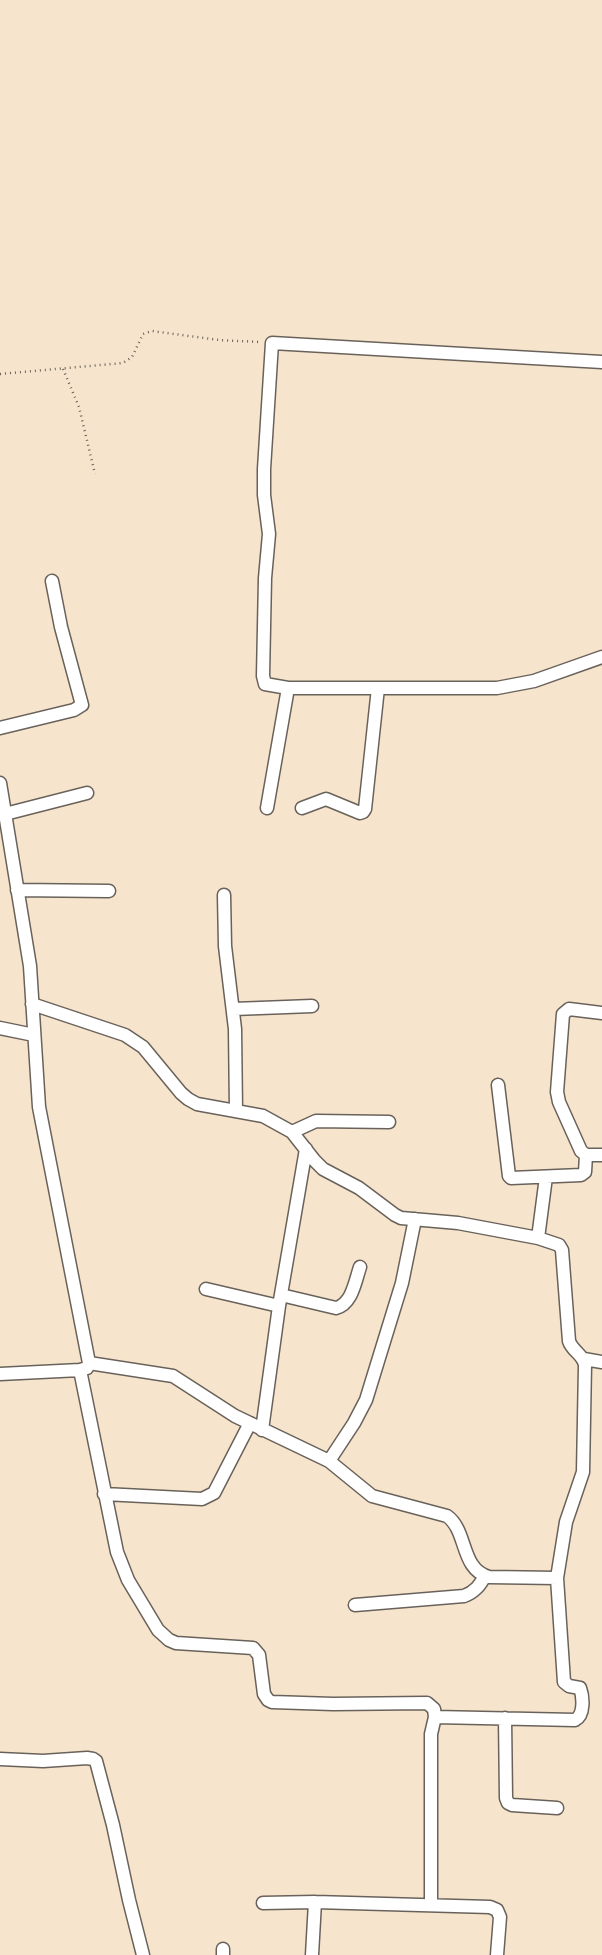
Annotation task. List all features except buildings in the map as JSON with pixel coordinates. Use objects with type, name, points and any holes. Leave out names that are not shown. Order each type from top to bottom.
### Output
[{"type":"street","points":[[602,362],[272,343],[264,469],[264,495],[269,534],[265,578],[262,676],[265,684],[288,688],[497,688],[515,686],[602,657]]},
{"type":"street","points":[[0,728],[74,710],[82,705],[61,627],[52,581]]},
{"type":"street","points":[[267,808],[288,688]]},
{"type":"street","points":[[302,808],[326,799],[360,813],[365,810],[378,688]]},
{"type":"street","points":[[0,783],[30,966],[39,1107],[104,1494],[117,1552],[123,1568],[158,1630],[169,1640],[176,1643],[253,1648],[259,1654],[264,1694],[272,1702],[333,1704],[427,1703],[434,1709],[431,1734],[431,1904]]},
{"type":"street","points":[[5,814],[87,793]]},
{"type":"street","points":[[17,890],[109,891]]},
{"type":"street","points":[[224,895],[226,946],[234,1009],[236,1111]]},
{"type":"street","points":[[32,1004],[125,1036],[143,1047],[181,1093],[197,1104],[263,1116],[292,1132],[314,1160],[331,1175],[359,1188],[395,1215],[458,1223],[538,1238],[559,1245],[562,1250],[569,1341],[574,1350],[584,1359],[602,1362]]},
{"type":"street","points":[[234,1009],[312,1006]]},
{"type":"street","points":[[602,1013],[569,1009],[563,1014],[558,1097],[581,1151],[586,1155],[602,1155]]},
{"type":"street","points":[[0,1028],[34,1035]]},
{"type":"street","points":[[498,1085],[509,1176],[513,1179],[581,1176],[585,1172],[586,1155]]},
{"type":"street","points":[[292,1132],[316,1121],[389,1122]]},
{"type":"street","points":[[262,1430],[280,1300],[306,1149]]},
{"type":"street","points":[[538,1238],[546,1177]]},
{"type":"street","points":[[329,1461],[354,1424],[366,1400],[402,1284],[415,1219]]},
{"type":"street","points":[[206,1289],[336,1308],[343,1306],[348,1301],[360,1267]]},
{"type":"street","points":[[434,1717],[575,1720],[582,1713],[580,1688],[569,1686],[564,1682],[557,1578],[566,1522],[583,1472],[584,1359]]},
{"type":"street","points":[[0,1374],[84,1367],[173,1376],[262,1430],[329,1461],[372,1496],[447,1516],[451,1519],[476,1571],[485,1576],[557,1578]]},
{"type":"street","points":[[104,1494],[202,1499],[208,1497],[214,1493],[250,1423]]},
{"type":"street","points":[[355,1605],[464,1596],[471,1593],[485,1576]]},
{"type":"street","points":[[505,1718],[506,1798],[508,1803],[512,1805],[557,1808]]},
{"type":"street","points":[[0,1759],[43,1761],[87,1758],[96,1761],[143,1955]]},
{"type":"street","points":[[312,1955],[314,1902]]},
{"type":"street","points":[[264,1903],[431,1904],[490,1907],[497,1910],[500,1917],[497,1955]]},
{"type":"path","points":[[0,374],[63,370],[123,363],[129,361],[132,357],[143,334],[152,331],[219,340],[272,343]]},
{"type":"path","points":[[63,370],[79,407],[95,474]]}]
